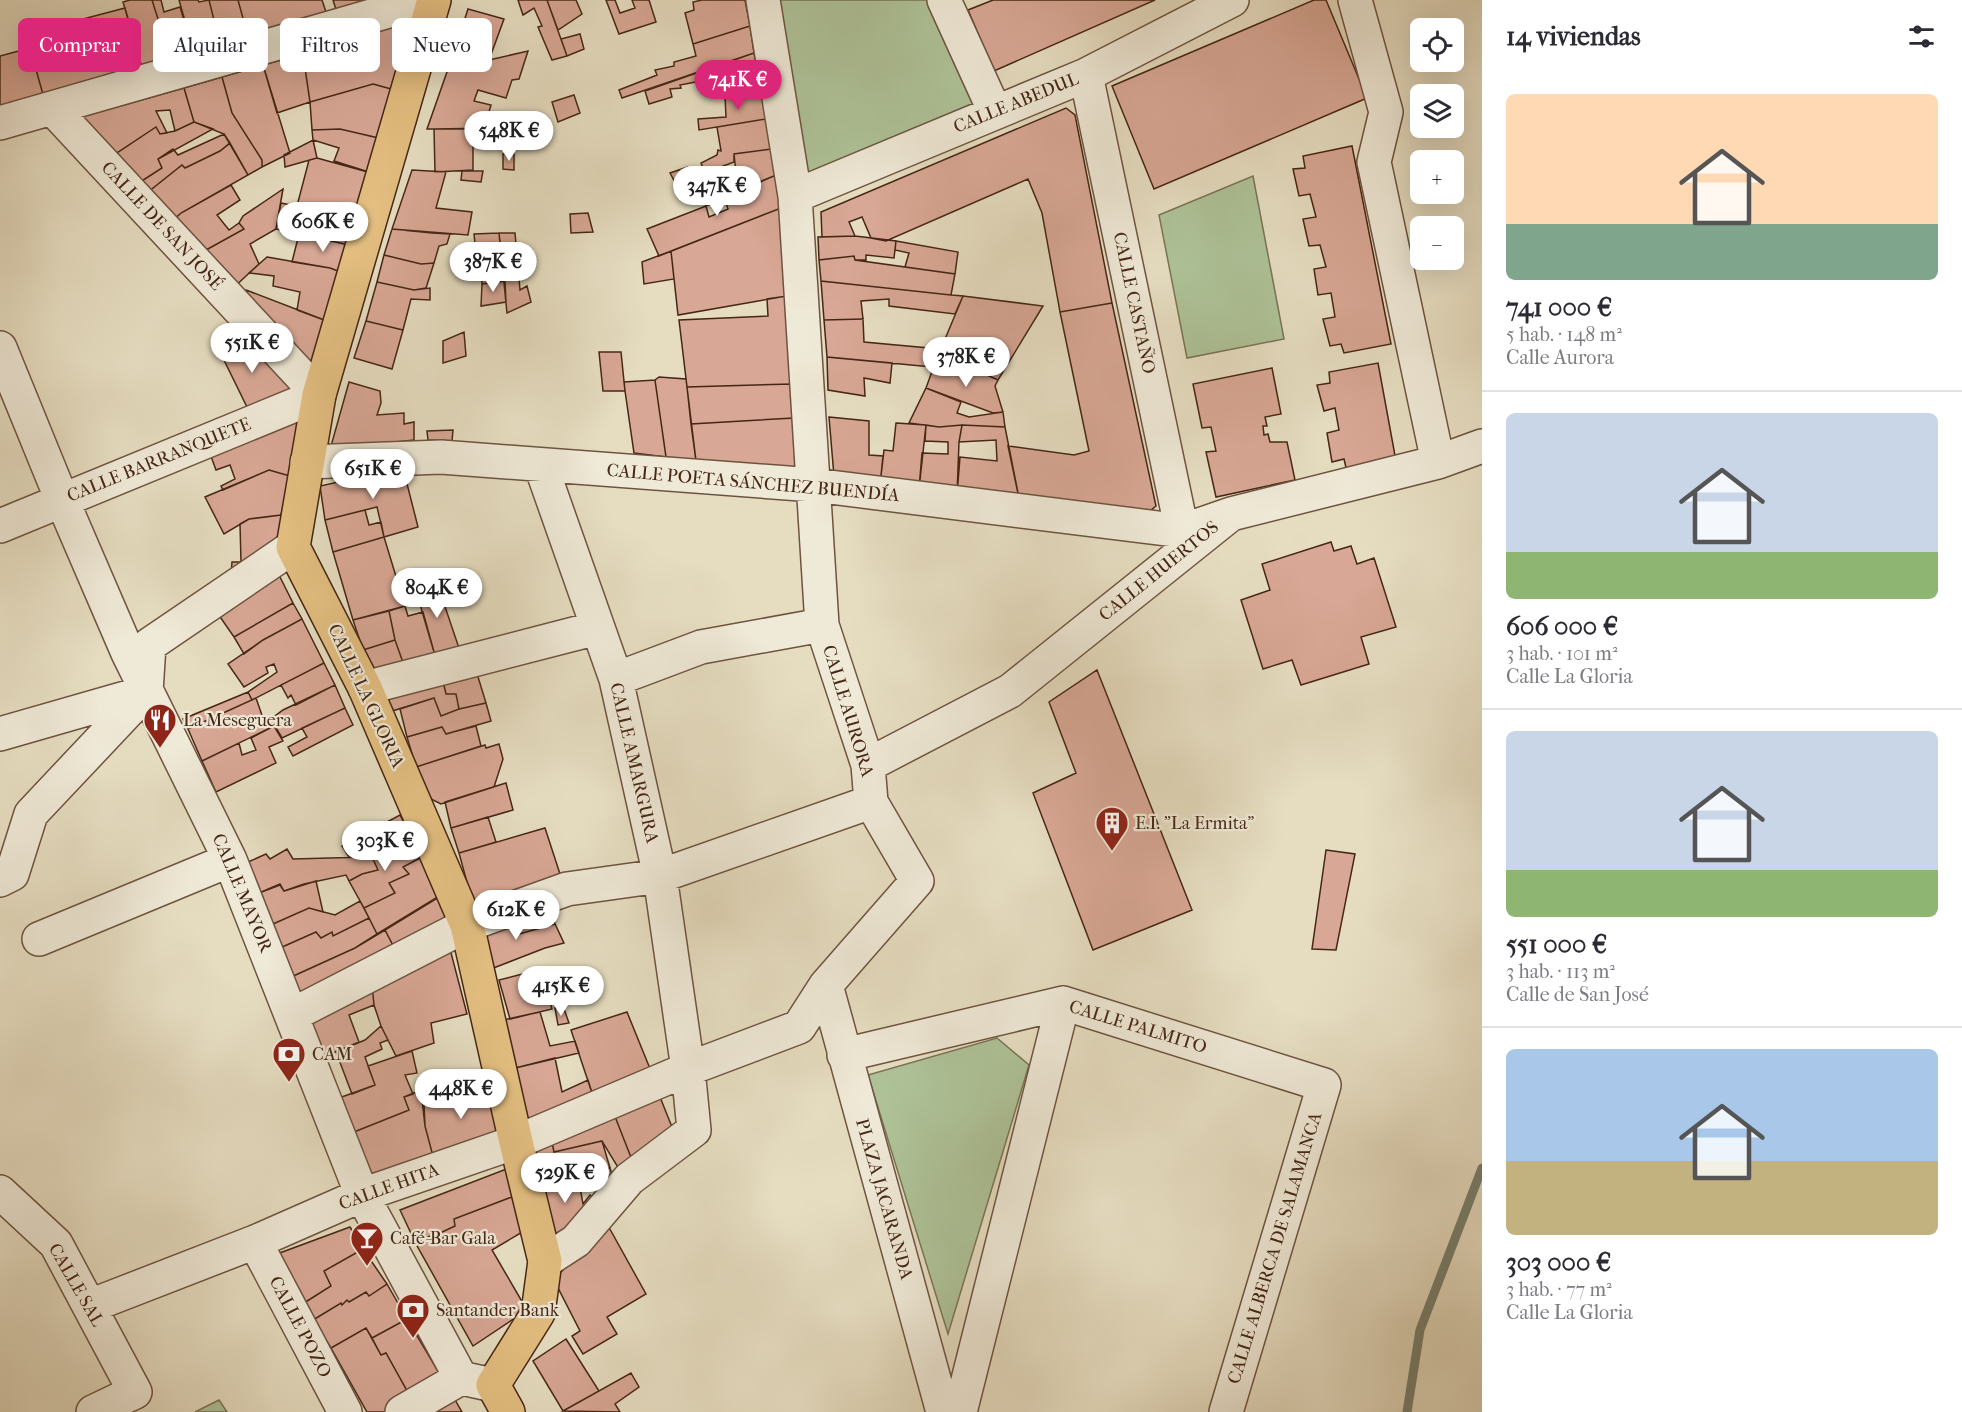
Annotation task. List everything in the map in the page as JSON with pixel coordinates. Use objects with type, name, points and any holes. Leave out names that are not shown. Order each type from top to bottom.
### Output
[{"type":"main road","points":[[293,547],[319,395],[434,0]]},
{"type":"main road","name":"CALLE LA GLORIA","points":[[293,547],[366,688],[467,925],[544,1261],[538,1312],[500,1398]]},
{"type":"street","points":[[0,123],[427,0]]},
{"type":"street","name":"CALLE AURORA","points":[[687,1070],[799,1027],[826,985],[917,881],[871,802],[868,765],[822,625],[795,196],[762,0]]},
{"type":"street","points":[[944,0],[996,112]]},
{"type":"street","name":"CALLE ABEDUL","points":[[795,196],[1086,75],[1232,0]]},
{"type":"street","points":[[1355,0],[1386,112],[1374,162],[1438,462]]},
{"type":"street","name":"CALLE CASTAÑO","points":[[1086,75],[1182,531]]},
{"type":"street","name":"CALLE DE SAN JOSÉ","points":[[53,109],[319,395]]},
{"type":"street","name":"CALLE MAYOR","points":[[0,348],[62,500],[146,692],[230,860],[363,1195],[461,1378]]},
{"type":"street","name":"CALLE BARRANQUETE","points":[[0,526],[319,395]]},
{"type":"street","name":"CALLE HUERTOS","points":[[868,765],[1010,691],[1231,514],[1438,462],[1482,446]]},
{"type":"street","name":"CALLE POETA SÁNCHEZ BUENDÍA","points":[[307,462],[441,457],[814,485],[1182,531],[1231,514]]},
{"type":"street","name":"CALLE AMARGURA","points":[[541,466],[616,679],[660,876],[687,1070]]},
{"type":"street","points":[[0,880],[12,874],[31,814],[146,692],[149,645],[293,547]]},
{"type":"street","points":[[616,679],[701,647],[822,625]]},
{"type":"street","points":[[366,688],[597,628]]},
{"type":"street","points":[[0,734],[146,692]]},
{"type":"street","points":[[292,1015],[467,925],[567,889],[660,876],[871,802]]},
{"type":"street","points":[[39,939],[230,860]]},
{"type":"street","name":"PLAZA JACARANDA","points":[[826,985],[944,1412]]},
{"type":"street","points":[[960,1412],[1063,1003]]},
{"type":"street","name":"CALLE PALMITO","points":[[844,1055],[1063,1003],[1324,1085]]},
{"type":"street","points":[[544,1261],[576,1241],[629,1179],[694,1130],[687,1070]]},
{"type":"street","name":"CALLE HITA","points":[[90,1306],[255,1242],[363,1195],[516,1142],[687,1070]]},
{"type":"street","name":"CALLE ALBERCA DE SALAMANCA","points":[[1226,1412],[1324,1085]]},
{"type":"street","name":"CALLE SAL","points":[[0,1192],[56,1245],[135,1392],[93,1412]]},
{"type":"street","name":"CALLE POZO","points":[[255,1242],[345,1412]]},
{"type":"street","points":[[402,1412],[461,1378],[500,1398]]},
{"type":"green space","points":[[763,0],[944,0],[995,112],[795,196]]},
{"type":"green space","points":[[1253,176],[1284,339],[1187,358],[1159,215]]},
{"type":"green space","points":[[997,1038],[1029,1065],[948,1334],[868,1075]]},
{"type":"green space","points":[[219,1400],[227,1412],[195,1412]]},
{"type":"building","points":[[152,0],[158,18],[153,18],[153,68],[143,71],[141,18],[128,18],[123,2]]},
{"type":"building","points":[[152,0],[161,0],[164,12],[180,7],[183,18],[158,18]]},
{"type":"building","points":[[179,0],[198,0],[199,2],[209,0],[214,18],[184,18]]},
{"type":"building","points":[[209,0],[238,0],[243,18],[214,18]]},
{"type":"building","points":[[238,0],[322,0],[328,18],[280,18],[280,31],[268,35],[268,18],[243,18]]},
{"type":"building","points":[[333,0],[395,0],[338,16]]},
{"type":"building","points":[[518,0],[547,0],[567,56],[552,60],[538,27],[542,26],[534,8],[523,15]]},
{"type":"building","points":[[547,0],[576,0],[582,14],[558,30]]},
{"type":"building","points":[[606,0],[615,0],[620,13],[635,8],[632,0],[649,0],[656,22],[619,34]]},
{"type":"building","points":[[745,0],[750,26],[693,44],[685,13],[694,10],[693,2]]},
{"type":"building","points":[[993,0],[1155,0],[994,71],[968,10]]},
{"type":"building","points":[[1314,0],[1326,0],[1367,98],[1154,189],[1112,86]]},
{"type":"building","points":[[125,8],[128,18],[87,18]]},
{"type":"building","points":[[468,9],[504,19],[492,52],[492,18],[465,18]]},
{"type":"building","points":[[750,26],[754,53],[622,98],[619,90],[657,75],[655,70],[674,66],[674,62],[696,56],[693,44]]},
{"type":"building","points":[[392,27],[392,72],[400,72],[395,90],[373,84],[310,102],[306,72],[380,72],[380,31]]},
{"type":"building","points":[[580,34],[584,49],[567,56],[561,39]]},
{"type":"building","points":[[18,51],[18,72],[37,72],[44,98],[0,110],[0,56]]},
{"type":"building","points":[[528,51],[519,79],[512,80],[506,98],[478,90],[474,101],[491,105],[484,129],[427,129],[447,72],[492,72],[492,59]]},
{"type":"building","points":[[754,53],[761,90],[725,96],[720,82],[701,84],[701,81],[670,89],[672,97],[649,104],[645,91]]},
{"type":"building","points":[[280,60],[280,72],[306,72],[310,102],[277,113],[265,72],[268,72],[268,64]]},
{"type":"building","points":[[37,72],[139,72],[44,98]]},
{"type":"building","points":[[239,72],[265,72],[290,153],[262,167],[262,160],[232,113],[222,77]]},
{"type":"building","points":[[222,77],[232,113],[262,160],[262,167],[248,175],[224,134],[194,122],[184,88]]},
{"type":"building","points":[[373,84],[395,90],[383,139],[340,129],[312,130],[310,102]]},
{"type":"building","points":[[184,88],[194,122],[175,131],[170,110],[156,111],[167,133],[160,134],[156,127],[108,159],[81,117]]},
{"type":"building","points":[[761,90],[766,119],[699,130],[698,119],[726,117],[725,96]]},
{"type":"building","points":[[574,95],[580,113],[558,122],[552,102]]},
{"type":"building","points":[[1066,108],[1075,115],[1112,303],[1060,312],[1042,213],[1028,179],[886,241],[871,238],[862,217],[849,222],[855,236],[822,237],[821,212]]},
{"type":"building","points":[[766,119],[771,149],[734,154],[734,162],[705,173],[701,163],[717,155],[718,150],[721,151],[717,127]]},
{"type":"building","points":[[503,120],[519,120],[519,129],[503,129]]},
{"type":"building","points":[[194,122],[213,129],[158,159],[162,168],[134,186],[108,159],[156,127],[160,134],[175,131]]},
{"type":"building","points":[[494,128],[494,144],[473,145],[473,170],[435,172],[434,129]]},
{"type":"building","points":[[340,129],[383,139],[375,174],[334,161],[339,148],[313,140],[312,130]]},
{"type":"building","points":[[224,134],[230,143],[220,151],[185,168],[182,165],[143,196],[134,186],[162,168],[158,159],[173,149],[178,155]]},
{"type":"building","points":[[313,140],[317,158],[285,167],[284,155]]},
{"type":"building","points":[[230,143],[248,175],[181,213],[169,224],[143,196],[182,165],[185,168],[220,151]]},
{"type":"building","points":[[1352,146],[1391,344],[1344,353],[1341,344],[1330,346],[1323,319],[1335,317],[1331,293],[1318,295],[1314,269],[1326,267],[1320,245],[1309,246],[1303,219],[1316,217],[1310,194],[1299,196],[1293,169],[1305,168],[1303,156]]},
{"type":"building","points":[[771,149],[776,175],[706,206],[702,194],[712,193],[712,187],[722,186],[720,175],[736,173],[734,154]]},
{"type":"building","points":[[503,154],[514,154],[514,170],[503,169]]},
{"type":"building","points":[[317,158],[375,174],[362,220],[297,206],[309,160]]},
{"type":"building","points":[[688,167],[693,177],[676,184],[670,173]]},
{"type":"building","points":[[412,170],[446,172],[436,208],[472,212],[468,235],[392,229]]},
{"type":"building","points":[[462,171],[483,171],[481,182],[461,180]]},
{"type":"building","points":[[776,175],[781,208],[659,256],[647,229],[706,206],[709,217],[728,209],[724,197]]},
{"type":"building","points":[[693,177],[699,192],[682,199],[676,184]]},
{"type":"building","points":[[231,185],[240,200],[217,215],[229,230],[239,223],[244,229],[197,255],[169,224],[181,213]]},
{"type":"building","points":[[283,189],[276,229],[250,244],[259,264],[231,290],[197,255],[244,229],[239,223],[243,216]]},
{"type":"building","points":[[281,203],[362,220],[354,246],[276,229]]},
{"type":"building","points":[[781,208],[787,296],[678,315],[671,251]]},
{"type":"building","points":[[588,213],[593,232],[571,233],[570,214]]},
{"type":"building","points":[[392,229],[450,234],[447,244],[439,246],[434,263],[421,264],[384,255]]},
{"type":"building","points":[[499,233],[502,259],[481,260],[479,243],[475,244],[474,234]]},
{"type":"building","points":[[499,233],[515,233],[520,290],[527,286],[531,302],[507,313]]},
{"type":"building","points":[[299,234],[354,246],[346,274],[330,268],[292,262]]},
{"type":"building","points":[[855,236],[896,241],[894,258],[866,255],[866,260],[855,260],[854,256],[819,260],[818,237]]},
{"type":"building","points":[[896,241],[958,252],[955,274],[905,267],[909,253],[895,250]]},
{"type":"building","points":[[671,251],[674,279],[644,284],[642,262]]},
{"type":"building","points":[[384,255],[421,264],[434,263],[426,288],[414,290],[377,282]]},
{"type":"building","points":[[854,256],[855,260],[955,274],[951,295],[821,281],[819,260]]},
{"type":"building","points":[[267,257],[330,268],[346,274],[332,323],[297,310],[300,292],[273,286],[274,276],[249,273]]},
{"type":"building","points":[[502,259],[505,281],[482,284],[481,260]]},
{"type":"building","points":[[505,281],[506,302],[481,306],[482,284]]},
{"type":"building","points":[[821,281],[963,296],[955,314],[889,306],[889,299],[861,301],[863,319],[824,320]]},
{"type":"building","points":[[377,282],[414,290],[430,288],[430,300],[411,299],[403,330],[366,321]]},
{"type":"building","points":[[246,290],[332,323],[309,374],[242,301]]},
{"type":"building","points":[[787,296],[792,384],[687,387],[679,320],[768,316],[767,299]]},
{"type":"building","points":[[963,296],[1043,306],[998,380],[976,370],[974,374],[953,370],[935,363]]},
{"type":"building","points":[[1112,303],[1156,506],[1140,519],[1020,503],[1008,446],[1074,455],[1089,451],[1060,312]]},
{"type":"building","points":[[863,319],[864,342],[929,348],[932,363],[935,365],[932,367],[827,357],[824,320]]},
{"type":"building","points":[[366,321],[403,330],[392,369],[354,358]]},
{"type":"building","points":[[464,332],[466,356],[443,363],[443,341]]},
{"type":"building","points":[[242,336],[291,389],[248,409],[220,352]]},
{"type":"building","points":[[599,352],[621,352],[625,391],[603,391]]},
{"type":"building","points":[[827,357],[892,363],[890,383],[864,378],[865,396],[828,390]]},
{"type":"building","points":[[935,363],[953,370],[974,374],[976,370],[998,380],[995,386],[1003,412],[993,413],[926,388]]},
{"type":"building","points":[[1378,363],[1396,461],[1347,472],[1344,459],[1332,462],[1327,433],[1339,430],[1335,408],[1324,411],[1317,385],[1330,383],[1329,372]]},
{"type":"building","points":[[1272,368],[1281,414],[1265,417],[1267,426],[1263,426],[1264,435],[1268,434],[1270,442],[1287,442],[1295,480],[1216,497],[1206,452],[1216,451],[1211,427],[1202,428],[1193,384]]},
{"type":"building","points":[[659,377],[686,379],[696,461],[666,457],[655,380]]},
{"type":"building","points":[[655,380],[666,457],[634,453],[625,391],[624,382]]},
{"type":"building","points":[[349,382],[380,391],[381,403],[377,415],[404,413],[404,424],[414,422],[414,440],[333,449],[331,446]]},
{"type":"building","points":[[792,384],[794,418],[691,424],[687,387]]},
{"type":"building","points":[[926,388],[961,402],[957,413],[969,417],[1003,412],[1005,427],[962,425],[939,427],[909,423]]},
{"type":"building","points":[[293,414],[304,422],[290,476],[269,470],[223,490],[221,486],[235,479],[230,465],[216,470],[209,451]]},
{"type":"building","points":[[829,417],[869,421],[869,455],[883,456],[880,485],[834,476]]},
{"type":"building","points":[[794,418],[798,472],[696,461],[691,424]]},
{"type":"building","points":[[896,423],[926,425],[919,489],[880,485],[884,450],[893,451]]},
{"type":"building","points":[[926,425],[939,427],[962,425],[957,495],[919,489],[922,453],[948,454],[948,442],[925,441]]},
{"type":"building","points":[[962,425],[1005,427],[1020,503],[957,495],[960,457],[997,461],[996,440],[959,442]]},
{"type":"building","points":[[453,430],[452,441],[428,440],[427,431]]},
{"type":"building","points":[[403,468],[418,527],[384,537],[377,507],[325,520],[320,486]]},
{"type":"building","points":[[269,470],[290,476],[281,515],[249,519],[224,534],[205,497]]},
{"type":"building","points":[[365,510],[369,525],[381,522],[384,537],[333,552],[325,520]]},
{"type":"building","points":[[281,515],[280,546],[231,575],[232,562],[241,562],[240,524],[249,519]]},
{"type":"building","points":[[384,537],[405,606],[353,620],[333,552]]},
{"type":"building","points":[[1331,542],[1334,551],[1351,546],[1357,564],[1374,558],[1396,627],[1361,637],[1369,664],[1301,685],[1292,660],[1263,669],[1241,600],[1270,590],[1262,564]]},
{"type":"building","points":[[279,575],[293,603],[234,637],[218,614]]},
{"type":"building","points":[[435,577],[460,651],[436,659],[414,584]]},
{"type":"building","points":[[293,603],[302,619],[263,640],[244,654],[234,637]]},
{"type":"building","points":[[405,606],[408,616],[423,612],[436,659],[405,668],[395,640],[389,611]]},
{"type":"building","points":[[389,611],[395,640],[363,650],[353,620]]},
{"type":"building","points":[[302,619],[324,663],[252,700],[248,692],[277,672],[274,664],[266,667],[268,673],[244,687],[228,664],[263,640]]},
{"type":"building","points":[[395,640],[405,668],[374,678],[363,650]]},
{"type":"building","points":[[324,663],[335,685],[296,705],[291,695],[288,698],[281,685]]},
{"type":"building","points":[[475,667],[486,703],[459,709],[456,694],[446,694],[442,677]]},
{"type":"building","name":"E.I. \"La Ermita\"","points":[[1097,670],[1192,910],[1093,950],[1033,793],[1076,773],[1049,702]]},
{"type":"building","points":[[442,677],[446,694],[456,694],[459,709],[441,716],[434,698],[389,712],[380,698]]},
{"type":"building","points":[[335,685],[345,708],[282,738],[271,719],[283,710]]},
{"type":"building","points":[[248,692],[252,700],[188,729],[183,719]]},
{"type":"building","points":[[256,698],[264,721],[271,719],[274,726],[202,761],[188,729]]},
{"type":"building","points":[[434,698],[441,716],[486,703],[491,721],[446,734],[442,727],[407,737],[400,709]]},
{"type":"building","points":[[345,708],[353,725],[293,756],[288,747],[307,737],[302,728]]},
{"type":"building","points":[[274,726],[283,741],[269,747],[276,763],[216,792],[202,761],[239,743],[242,755],[256,750],[251,738]]},
{"type":"building","points":[[476,726],[481,746],[416,767],[407,737],[442,727],[446,734]]},
{"type":"building","points":[[499,744],[503,759],[494,787],[441,804],[431,799],[416,767],[485,745],[486,748]]},
{"type":"building","points":[[506,783],[513,810],[451,828],[445,802]]},
{"type":"building","points":[[400,815],[411,836],[367,857],[349,857],[342,846]]},
{"type":"building","points":[[488,817],[496,842],[459,853],[451,828]]},
{"type":"building","points":[[545,828],[561,877],[474,908],[459,853]]},
{"type":"building","points":[[411,836],[422,857],[403,867],[409,874],[389,883],[395,893],[364,908],[349,881],[362,874],[378,870],[373,859],[367,857]]},
{"type":"building","points":[[287,849],[293,859],[367,857],[373,859],[378,870],[362,874],[349,881],[346,875],[284,891],[280,884],[259,893],[246,863],[266,854],[270,859]]},
{"type":"building","points":[[1326,850],[1355,854],[1336,950],[1312,949]]},
{"type":"building","points":[[422,857],[441,895],[377,934],[364,908],[395,893],[389,883],[409,874],[403,867]]},
{"type":"building","points":[[316,881],[323,912],[309,908],[273,924],[259,893],[280,885],[284,891]]},
{"type":"building","points":[[439,897],[449,930],[397,953],[385,930]]},
{"type":"building","points":[[547,899],[555,924],[519,934],[512,914]]},
{"type":"building","points":[[360,901],[369,918],[333,936],[332,932],[321,938],[316,932],[280,948],[273,924],[309,908],[335,915]]},
{"type":"building","points":[[512,914],[519,934],[555,924],[564,943],[491,969],[480,929]]},
{"type":"building","points":[[369,918],[377,934],[355,948],[289,978],[280,948],[316,932],[321,938],[332,932],[333,936]]},
{"type":"building","points":[[385,930],[397,953],[298,1000],[289,978],[355,948]]},
{"type":"building","points":[[450,949],[467,1014],[431,1023],[434,1043],[396,1056],[381,1026],[374,1005],[372,985]]},
{"type":"building","points":[[542,969],[552,1009],[510,1019],[499,980]]},
{"type":"building","points":[[372,985],[374,1005],[349,1015],[359,1042],[323,1057],[307,1014]]},
{"type":"building","points":[[555,1008],[564,1009],[569,1023],[558,1025]]},
{"type":"building","points":[[540,1012],[550,1046],[575,1041],[579,1053],[515,1068],[503,1020]]},
{"type":"building","points":[[627,1012],[653,1076],[594,1099],[571,1030]]},
{"type":"building","points":[[381,1026],[388,1040],[380,1043],[382,1049],[365,1057],[375,1085],[352,1094],[336,1052],[365,1040]]},
{"type":"building","points":[[412,1051],[417,1073],[405,1075],[413,1094],[404,1097],[409,1110],[354,1132],[339,1098],[375,1085],[368,1066]]},
{"type":"building","points":[[555,1058],[562,1092],[588,1080],[594,1099],[528,1126],[515,1068]]},
{"type":"building","points":[[483,1076],[501,1143],[434,1160],[425,1126],[424,1103],[445,1097],[442,1087]]},
{"type":"building","points":[[421,1090],[425,1126],[434,1160],[374,1179],[354,1132],[409,1110],[404,1097]]},
{"type":"building","points":[[660,1097],[674,1132],[634,1165],[614,1114]]},
{"type":"building","points":[[614,1114],[634,1165],[622,1174],[602,1141],[554,1152],[551,1138]]},
{"type":"building","points":[[551,1138],[554,1152],[602,1141],[610,1168],[542,1185],[533,1144]]},
{"type":"building","points":[[509,1168],[517,1195],[454,1219],[455,1226],[438,1234],[437,1232],[416,1244],[400,1210]]},
{"type":"building","points":[[610,1168],[614,1182],[609,1188],[603,1170]]},
{"type":"building","points":[[578,1176],[583,1204],[590,1195],[599,1201],[552,1241],[542,1185]]},
{"type":"building","points":[[517,1195],[524,1231],[492,1250],[527,1310],[473,1346],[416,1244],[437,1232],[438,1234],[455,1226],[454,1219]]},
{"type":"building","points":[[606,1222],[646,1294],[607,1317],[617,1334],[583,1354],[572,1336],[580,1331],[554,1280]]},
{"type":"building","points":[[350,1227],[363,1249],[324,1271],[331,1286],[304,1303],[277,1254]]},
{"type":"building","points":[[363,1249],[387,1284],[369,1296],[366,1292],[349,1302],[347,1300],[313,1320],[304,1303],[331,1286],[324,1271]]},
{"type":"building","points":[[387,1284],[407,1319],[372,1338],[366,1328],[331,1348],[313,1320],[347,1300],[349,1302],[366,1292],[369,1296]]},
{"type":"building","points":[[407,1319],[444,1381],[411,1398],[386,1353],[381,1355],[372,1338]]},
{"type":"building","points":[[366,1328],[381,1355],[386,1353],[411,1398],[387,1412],[367,1412],[331,1348]]},
{"type":"building","points":[[566,1339],[599,1391],[563,1411],[533,1361]]},
{"type":"building","points":[[631,1373],[639,1387],[615,1404],[620,1412],[563,1411]]},
{"type":"building","points":[[454,1398],[462,1412],[428,1412]]},
{"type":"waterway","points":[[1407,1412],[1420,1330],[1482,1168]]},
{"type":"place","name":"La Meseguera","points":[[160,749]]},
{"type":"place","name":"E.I. \"La Ermita\"","points":[[1112,852]]},
{"type":"place","name":"CAM","points":[[289,1083]]},
{"type":"place","name":"Café-Bar Gala","points":[[367,1267]]},
{"type":"place","name":"Santander Bank","points":[[413,1339]]}]
